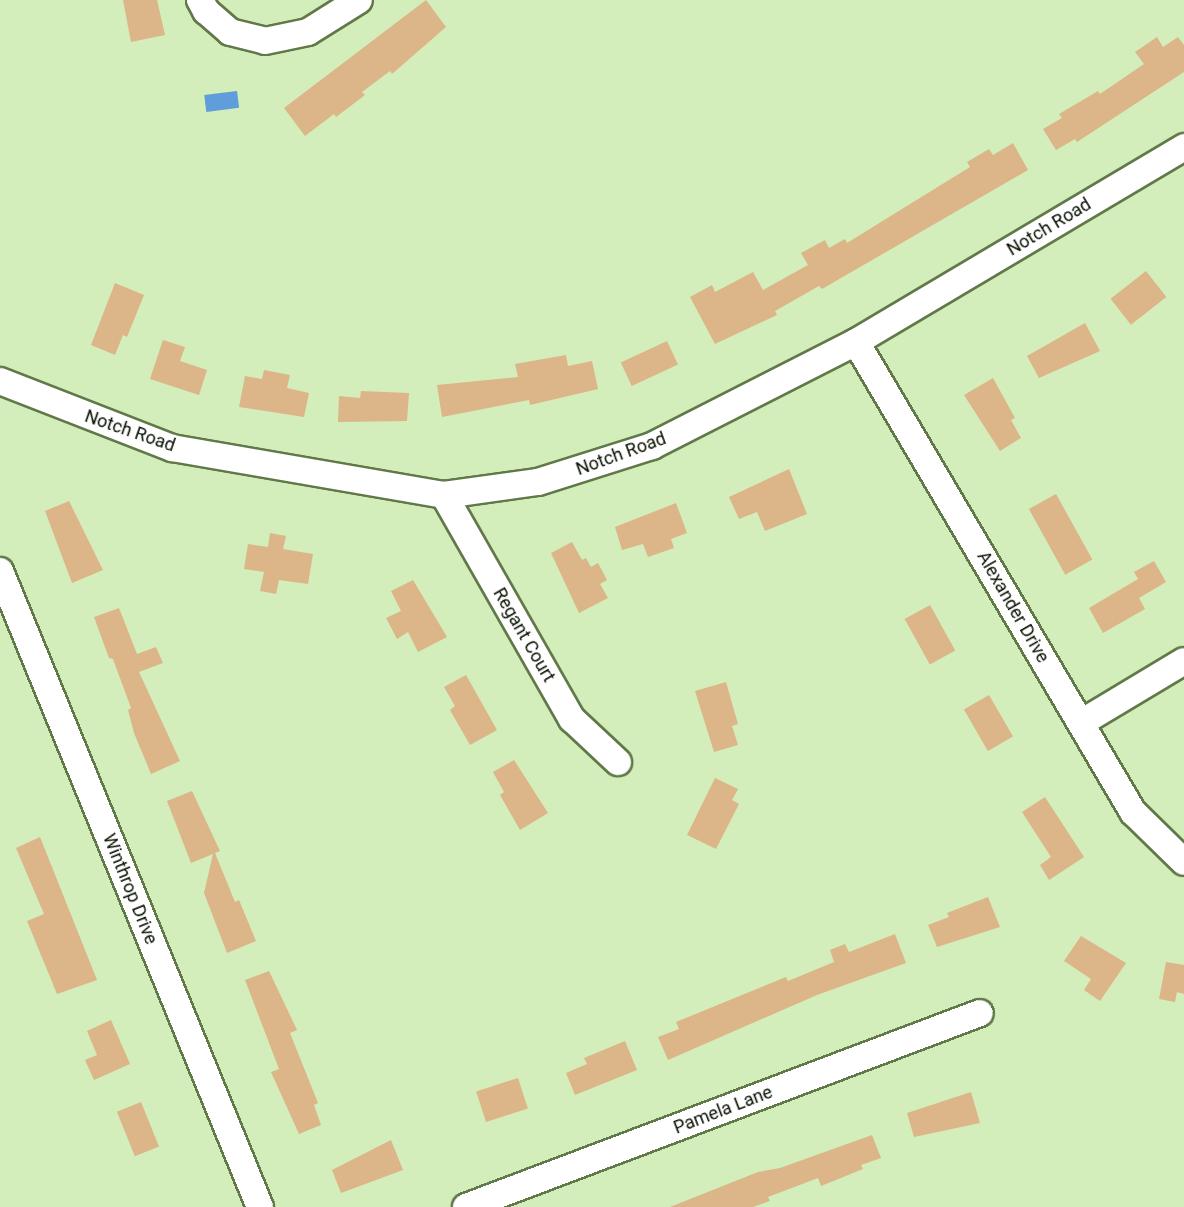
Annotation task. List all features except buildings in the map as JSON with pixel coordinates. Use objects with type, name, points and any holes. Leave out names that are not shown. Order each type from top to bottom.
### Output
[{"type":"street","points":[[200,0],[206,11],[231,32],[266,40],[308,32],[336,7],[359,0]]},
{"type":"street","name":"Notch Road","points":[[0,381],[172,448],[444,495],[538,482],[652,446],[856,342],[1184,147]]},
{"type":"street","name":"Alexander Drive","points":[[856,342],[1133,812],[1184,862]]},
{"type":"street","name":"Regant Court","points":[[444,495],[572,719],[618,762]]},
{"type":"street","name":"Winthrop Drive","points":[[0,571],[260,1207]]},
{"type":"street","points":[[1081,723],[1184,661]]},
{"type":"street","name":"Pamela Lane","points":[[466,1207],[980,1013]]},
{"type":"water","points":[[237,91],[239,108],[206,112],[204,95]]}]
